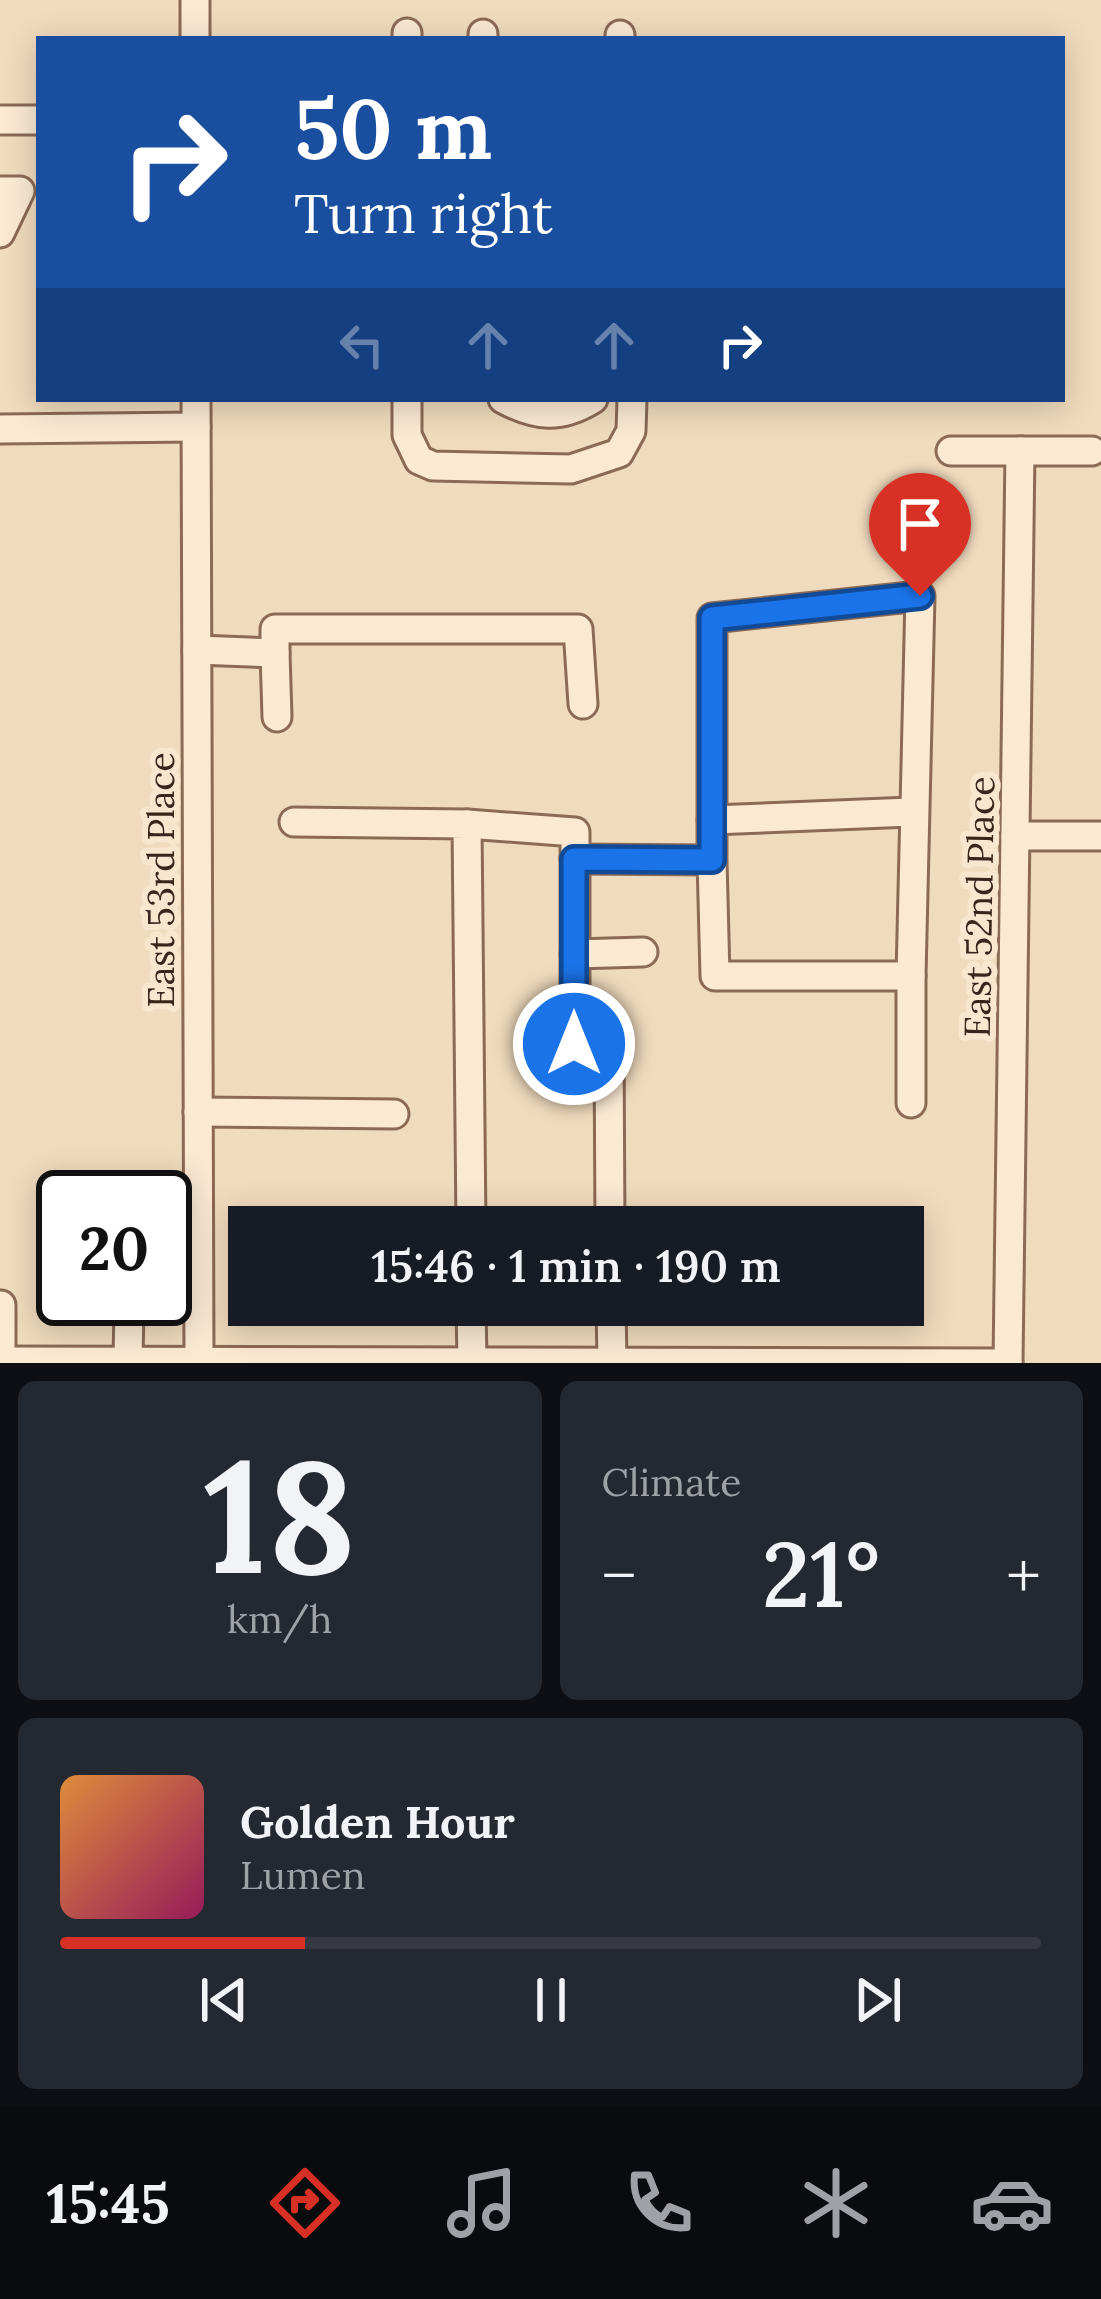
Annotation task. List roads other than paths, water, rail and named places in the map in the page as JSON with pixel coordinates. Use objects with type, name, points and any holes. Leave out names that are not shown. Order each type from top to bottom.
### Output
[{"type":"street","points":[[195,0],[195,36]]},
{"type":"street","points":[[0,120],[36,120]]},
{"type":"street","points":[[0,191],[20,190],[0,233]]},
{"type":"street","points":[[124,402],[126,428]]},
{"type":"street","points":[[407,402],[411,451],[433,466],[571,469],[619,453],[632,431],[632,402]]},
{"type":"street","points":[[509,402],[535,415],[570,414],[588,402]]},
{"type":"street","points":[[0,429],[126,428],[196,413]]},
{"type":"street","name":"East 53rd Place","points":[[189,1362],[198,1112],[196,413]]},
{"type":"street","points":[[951,451],[1092,451]]},
{"type":"street","name":"East 52nd Place","points":[[1008,1363],[1020,451]]},
{"type":"street","points":[[911,976],[715,976],[712,618],[920,596],[911,812],[911,976],[911,1103]]},
{"type":"street","points":[[278,717],[275,629],[578,629],[583,704]]},
{"type":"street","points":[[197,650],[275,653]]},
{"type":"street","points":[[712,820],[911,812]]},
{"type":"street","points":[[294,822],[467,824],[574,832],[574,1044],[608,1044],[610,1206]]},
{"type":"street","points":[[467,824],[471,1206]]},
{"type":"street","points":[[1016,836],[1101,836]]},
{"type":"street","points":[[574,859],[712,860]]},
{"type":"street","points":[[575,954],[644,952]]},
{"type":"street","points":[[198,1112],[394,1114]]},
{"type":"street","points":[[1,1305],[0,1361],[1008,1363]]},
{"type":"street","points":[[128,1361],[129,1326]]},
{"type":"street","points":[[471,1326],[472,1362]]},
{"type":"street","points":[[611,1326],[612,1362]]}]
